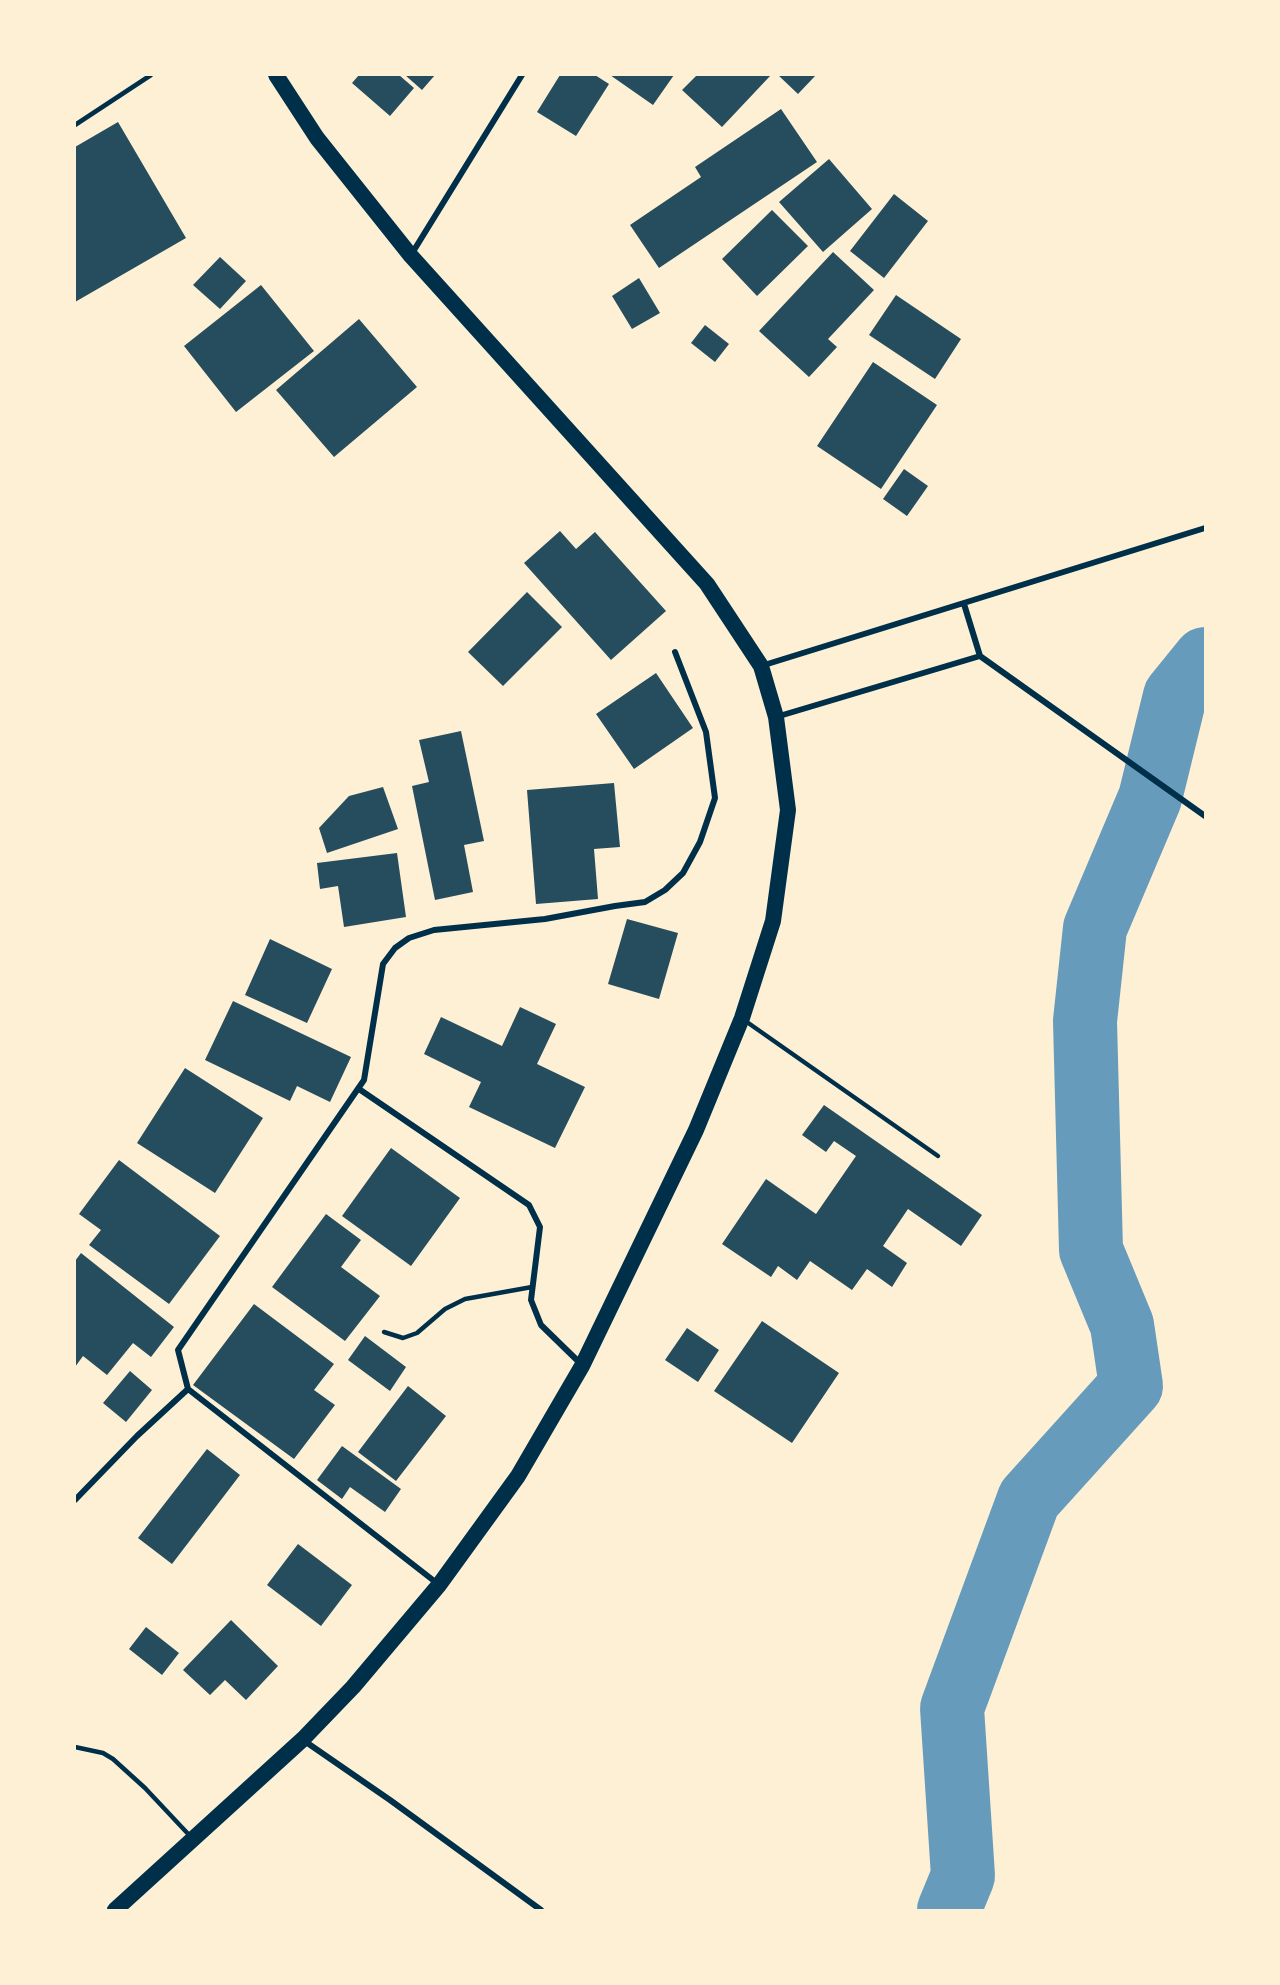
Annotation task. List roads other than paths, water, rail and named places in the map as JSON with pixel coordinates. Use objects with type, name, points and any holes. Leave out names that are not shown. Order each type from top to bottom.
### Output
[{"type":"highway","points":[[115,1910],[303,1739],[353,1687],[439,1585],[518,1476],[582,1366],[696,1130],[742,1018],[773,921],[788,810],[776,717],[760,666],[708,584],[411,256],[317,138],[276,75]]},
{"type":"street","points":[[411,256],[522,75]]},
{"type":"street","points":[[760,666],[1205,528]]},
{"type":"street","points":[[964,604],[980,656],[1205,816]]},
{"type":"street","points":[[439,1585],[188,1389],[178,1350],[364,1080],[383,964],[395,948],[409,938],[434,930],[545,919],[645,902],[665,890],[683,873],[700,842],[715,798],[706,732],[675,652]]},
{"type":"street","points":[[776,717],[980,656]]},
{"type":"street","points":[[359,1089],[529,1205],[540,1227],[531,1300],[541,1325],[582,1366]]},
{"type":"street","points":[[75,1500],[136,1436],[188,1389]]},
{"type":"street","points":[[303,1739],[541,1910]]},
{"type":"lane","points":[[75,125],[152,75]]},
{"type":"lane","points":[[742,1018],[939,1156]]},
{"type":"lane","points":[[384,1332],[403,1338],[417,1333],[445,1309],[465,1299],[532,1287]]},
{"type":"lane","points":[[75,1747],[103,1753],[113,1759],[145,1788],[194,1840]]},
{"type":"waterway","points":[[949,1910],[963,1876],[952,1708],[1029,1499],[1131,1386],[1122,1325],[1091,1250],[1085,1021],[1095,928],[1150,798],[1175,696],[1205,659]]}]
